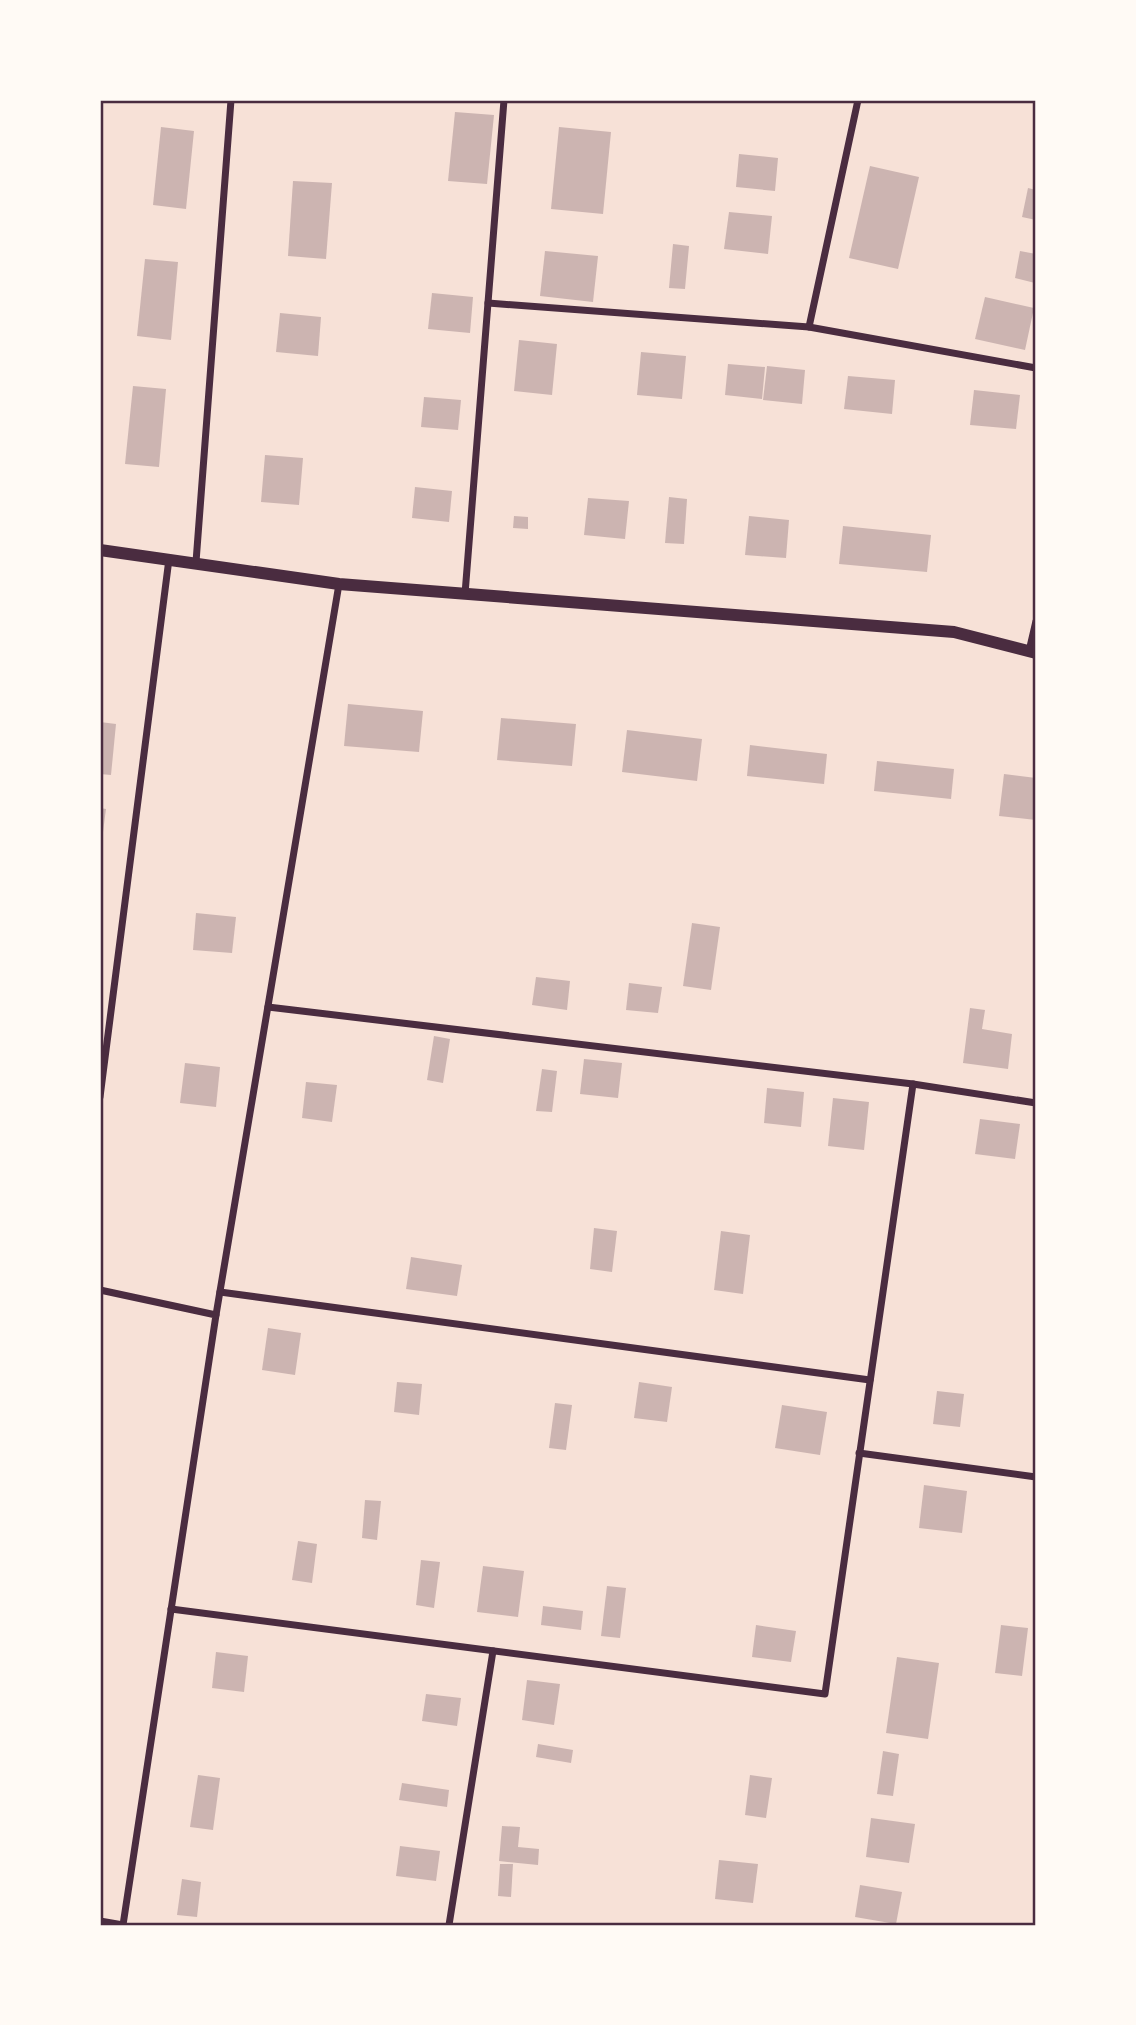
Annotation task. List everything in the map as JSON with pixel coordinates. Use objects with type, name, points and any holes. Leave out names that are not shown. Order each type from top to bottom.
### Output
[{"type":"street","points":[[196,562],[231,100]]},
{"type":"street","points":[[465,594],[504,100]]},
{"type":"street","points":[[809,327],[858,100]]},
{"type":"street","points":[[488,303],[809,327],[1036,368]]},
{"type":"street","points":[[100,550],[339,584],[954,632],[1033,652],[1036,621]]},
{"type":"street","points":[[100,1097],[169,559]]},
{"type":"street","points":[[100,1922],[123,1925],[216,1315],[339,584]]},
{"type":"street","points":[[268,1007],[913,1084],[1036,1103]]},
{"type":"street","points":[[171,1609],[825,1694],[913,1084]]},
{"type":"street","points":[[100,1290],[216,1315]]},
{"type":"street","points":[[220,1292],[870,1380]]},
{"type":"street","points":[[859,1453],[1036,1477]]},
{"type":"street","points":[[449,1925],[493,1651]]},
{"type":"building","points":[[455,112],[494,115],[487,184],[448,181]]},
{"type":"building","points":[[161,127],[194,131],[186,209],[153,205]]},
{"type":"building","points":[[559,127],[611,132],[603,214],[551,209]]},
{"type":"building","points":[[739,154],[778,158],[775,191],[736,187]]},
{"type":"building","points":[[870,166],[919,177],[898,269],[849,258]]},
{"type":"building","points":[[293,181],[332,183],[326,259],[288,256]]},
{"type":"building","points":[[1028,188],[1036,190],[1036,220],[1022,217]]},
{"type":"building","points":[[729,212],[772,216],[768,254],[724,249]]},
{"type":"building","points":[[673,244],[689,246],[685,289],[669,288]]},
{"type":"building","points":[[545,251],[598,256],[593,302],[540,296]]},
{"type":"building","points":[[1020,251],[1036,254],[1035,283],[1015,278]]},
{"type":"building","points":[[145,259],[178,262],[171,340],[137,336]]},
{"type":"building","points":[[432,293],[473,297],[470,333],[428,329]]},
{"type":"building","points":[[985,297],[1034,308],[1025,350],[975,339]]},
{"type":"building","points":[[280,313],[321,317],[318,356],[276,352]]},
{"type":"building","points":[[519,340],[557,344],[552,395],[514,391]]},
{"type":"building","points":[[641,352],[686,356],[682,399],[637,395]]},
{"type":"building","points":[[728,364],[765,367],[762,399],[725,395]]},
{"type":"building","points":[[767,366],[805,370],[802,404],[763,400]]},
{"type":"building","points":[[848,376],[895,380],[892,414],[844,409]]},
{"type":"building","points":[[133,386],[166,389],[159,467],[125,464]]},
{"type":"building","points":[[974,390],[1020,395],[1016,429],[970,425]]},
{"type":"building","points":[[424,397],[461,400],[458,430],[421,427]]},
{"type":"building","points":[[265,455],[303,458],[299,505],[261,502]]},
{"type":"building","points":[[415,487],[452,491],[449,522],[412,518]]},
{"type":"building","points":[[669,497],[687,499],[684,544],[665,543]]},
{"type":"building","points":[[588,498],[629,501],[625,539],[584,535]]},
{"type":"building","points":[[514,516],[528,517],[528,529],[513,528]]},
{"type":"building","points":[[749,516],[789,520],[786,558],[745,555]]},
{"type":"building","points":[[843,526],[931,535],[927,572],[839,564]]},
{"type":"building","points":[[348,704],[423,711],[419,752],[344,746]]},
{"type":"building","points":[[501,718],[576,724],[572,766],[497,760]]},
{"type":"building","points":[[100,722],[116,724],[111,775],[100,774]]},
{"type":"building","points":[[627,730],[702,739],[697,781],[622,772]]},
{"type":"building","points":[[750,745],[827,754],[824,784],[747,776]]},
{"type":"building","points":[[877,761],[954,769],[951,799],[874,791]]},
{"type":"building","points":[[1004,774],[1036,778],[1036,820],[999,816]]},
{"type":"building","points":[[100,808],[106,809],[101,847],[100,847]]},
{"type":"building","points":[[196,913],[236,917],[232,953],[193,950]]},
{"type":"building","points":[[692,923],[720,927],[711,990],[683,986]]},
{"type":"building","points":[[536,977],[570,981],[567,1010],[532,1005]]},
{"type":"building","points":[[629,983],[662,987],[658,1013],[626,1010]]},
{"type":"building","points":[[970,1008],[985,1010],[982,1029],[1012,1034],[1008,1069],[963,1063]]},
{"type":"building","points":[[434,1036],[450,1039],[443,1083],[427,1080]]},
{"type":"building","points":[[584,1059],[622,1063],[618,1098],[580,1094]]},
{"type":"building","points":[[185,1063],[220,1067],[216,1107],[180,1103]]},
{"type":"building","points":[[542,1069],[557,1071],[552,1112],[536,1111]]},
{"type":"building","points":[[306,1082],[337,1085],[332,1122],[302,1118]]},
{"type":"building","points":[[767,1088],[804,1092],[801,1127],[764,1123]]},
{"type":"building","points":[[833,1098],[869,1102],[864,1150],[828,1146]]},
{"type":"building","points":[[980,1119],[1020,1124],[1015,1159],[975,1154]]},
{"type":"building","points":[[594,1228],[617,1231],[612,1272],[590,1269]]},
{"type":"building","points":[[721,1231],[750,1235],[743,1294],[714,1290]]},
{"type":"building","points":[[411,1257],[462,1265],[457,1296],[406,1289]]},
{"type":"building","points":[[268,1328],[301,1333],[295,1375],[262,1370]]},
{"type":"building","points":[[397,1382],[422,1384],[419,1415],[394,1412]]},
{"type":"building","points":[[639,1382],[672,1387],[667,1422],[634,1418]]},
{"type":"building","points":[[937,1391],[964,1394],[960,1427],[933,1424]]},
{"type":"building","points":[[555,1403],[572,1405],[566,1450],[549,1448]]},
{"type":"building","points":[[782,1405],[827,1412],[820,1455],[775,1448]]},
{"type":"building","points":[[924,1485],[967,1491],[962,1533],[919,1528]]},
{"type":"building","points":[[365,1500],[381,1501],[377,1540],[362,1538]]},
{"type":"building","points":[[298,1541],[317,1544],[312,1583],[292,1580]]},
{"type":"building","points":[[421,1560],[440,1562],[434,1608],[416,1605]]},
{"type":"building","points":[[483,1566],[524,1571],[518,1617],[477,1612]]},
{"type":"building","points":[[607,1586],[626,1588],[620,1638],[601,1636]]},
{"type":"building","points":[[543,1606],[583,1611],[581,1630],[541,1625]]},
{"type":"building","points":[[756,1625],[796,1631],[791,1662],[752,1657]]},
{"type":"building","points":[[1001,1625],[1028,1628],[1022,1676],[995,1673]]},
{"type":"building","points":[[216,1652],[248,1656],[244,1692],[212,1688]]},
{"type":"building","points":[[897,1657],[939,1663],[928,1739],[886,1733]]},
{"type":"building","points":[[527,1680],[560,1684],[554,1725],[522,1720]]},
{"type":"building","points":[[426,1694],[461,1698],[457,1726],[422,1721]]},
{"type":"building","points":[[538,1744],[573,1750],[571,1763],[536,1757]]},
{"type":"building","points":[[883,1751],[899,1754],[893,1796],[877,1794]]},
{"type":"building","points":[[198,1775],[220,1778],[213,1830],[190,1827]]},
{"type":"building","points":[[750,1775],[772,1778],[766,1818],[745,1815]]},
{"type":"building","points":[[402,1783],[449,1790],[447,1807],[399,1800]]},
{"type":"building","points":[[871,1818],[915,1824],[909,1863],[866,1857]]},
{"type":"building","points":[[502,1826],[520,1827],[518,1847],[539,1849],[538,1865],[499,1861]]},
{"type":"building","points":[[400,1846],[440,1851],[436,1881],[396,1876]]},
{"type":"building","points":[[719,1860],[758,1864],[753,1903],[715,1899]]},
{"type":"building","points":[[500,1864],[513,1864],[511,1897],[498,1896]]},
{"type":"building","points":[[182,1879],[201,1882],[197,1917],[177,1915]]},
{"type":"building","points":[[860,1885],[902,1892],[896,1924],[855,1917]]}]
